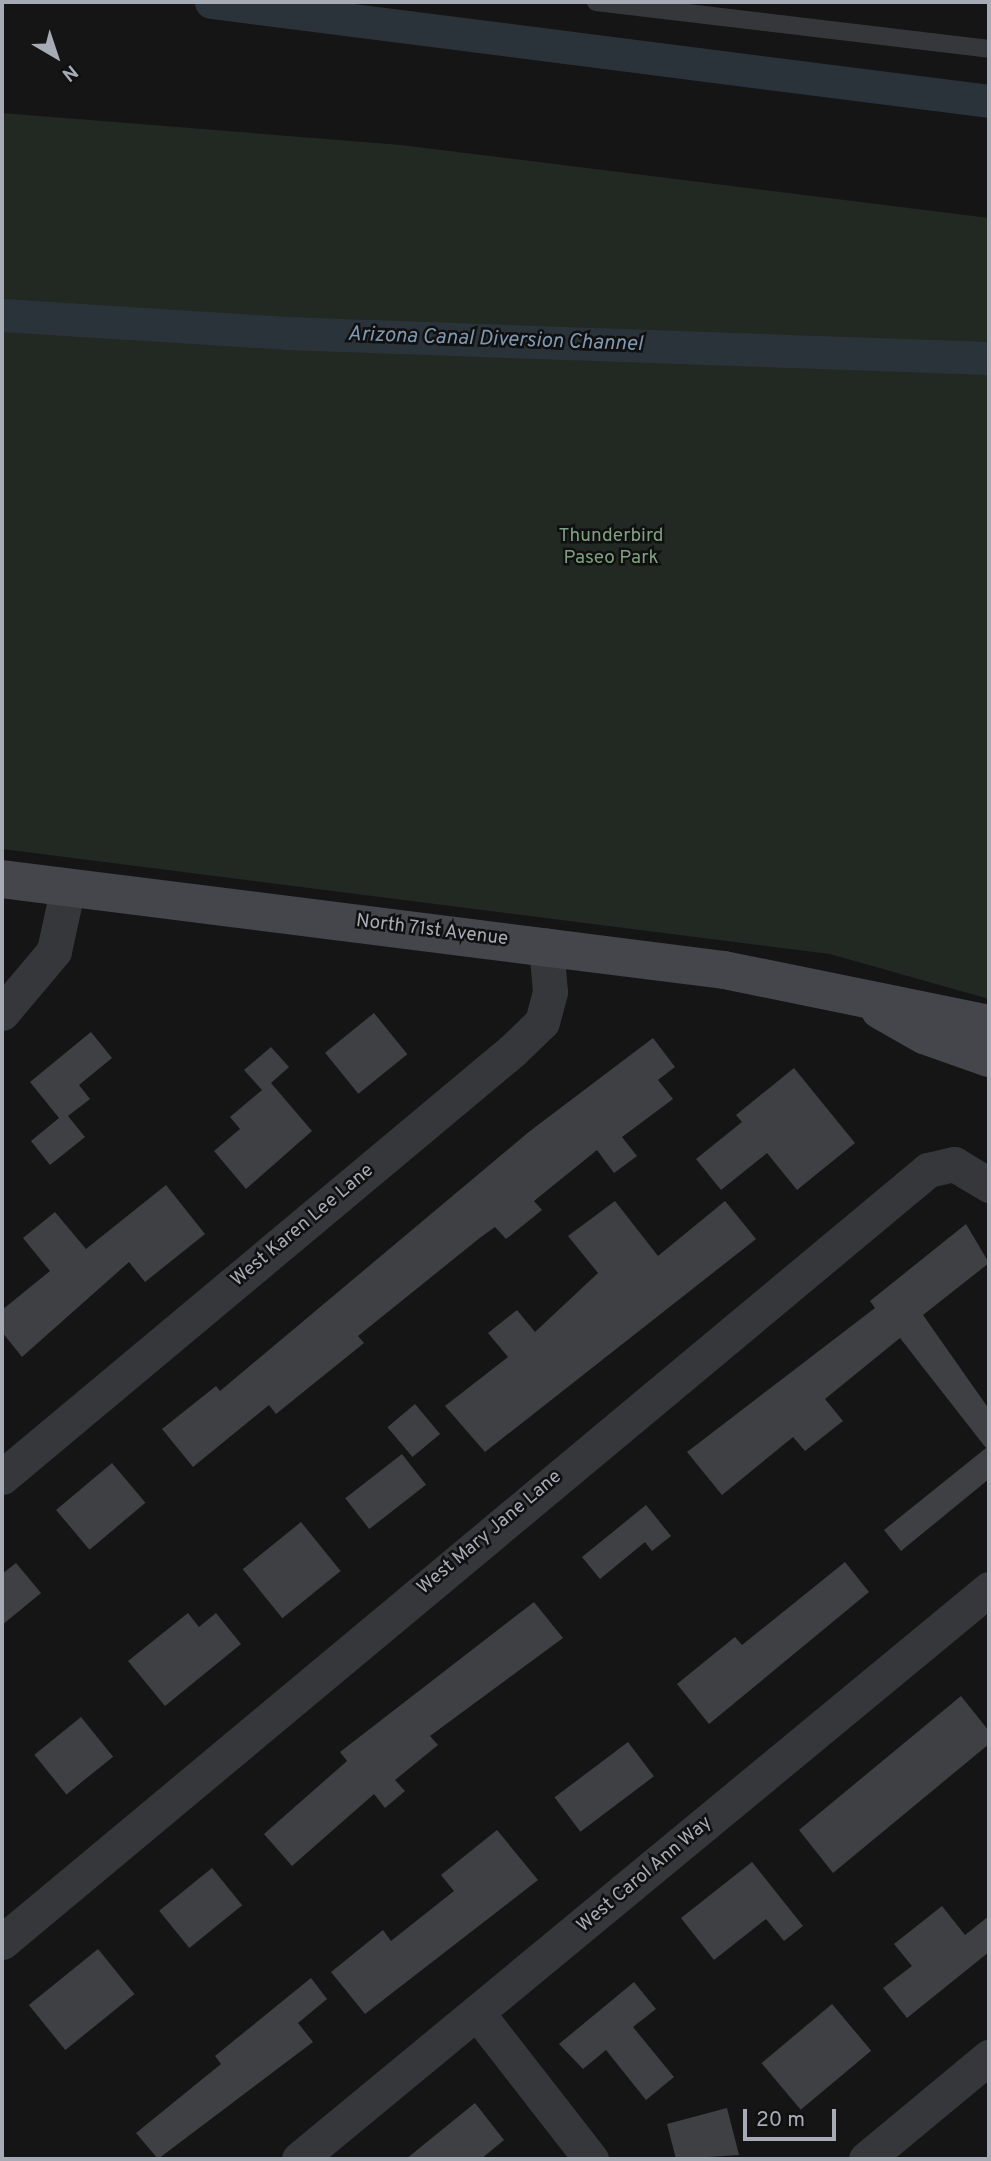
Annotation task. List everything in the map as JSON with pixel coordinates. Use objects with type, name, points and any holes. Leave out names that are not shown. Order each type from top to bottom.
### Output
[{"type":"street","name":"North 71st Avenue","points":[[2,879],[546,945],[724,970],[989,1024]]},
{"type":"street","points":[[2,1013],[54,951],[68,886]]},
{"type":"street","name":"West Karen Lee Lane","points":[[2,1477],[513,1050],[542,1022],[550,992],[546,945]]},
{"type":"street","name":"North 71st Avenue","points":[[859,999],[924,1035],[989,1058]]},
{"type":"street","name":"West Mary Jane Lane","points":[[2,1942],[928,1170],[954,1164],[989,1185]]},
{"type":"street","name":"West Carol Ann Way","points":[[299,2159],[478,2014],[989,1589]]},
{"type":"street","points":[[478,2014],[591,2159]]},
{"type":"street","points":[[866,2159],[989,2057]]},
{"type":"lane","points":[[596,2],[989,49]]},
{"type":"green space","name":"Thunderbird Paseo Park","points":[[2,113],[401,145],[989,218],[989,999],[830,954],[2,849]]},
{"type":"building","points":[[374,1013],[407,1054],[358,1094],[325,1053]]},
{"type":"building","points":[[91,1032],[112,1058],[79,1085],[90,1099],[68,1116],[85,1137],[50,1165],[31,1141],[59,1118],[30,1082]]},
{"type":"building","points":[[653,1038],[675,1067],[658,1080],[673,1099],[622,1137],[637,1156],[614,1173],[597,1150],[534,1201],[542,1210],[506,1239],[495,1227],[481,1237],[358,1336],[364,1343],[276,1414],[269,1405],[193,1467],[162,1429],[216,1386],[220,1391],[530,1131]]},
{"type":"building","points":[[271,1047],[289,1067],[271,1083],[312,1131],[246,1189],[214,1151],[240,1129],[230,1117],[262,1090],[244,1070]]},
{"type":"building","points":[[794,1068],[855,1143],[797,1190],[767,1153],[721,1190],[696,1159],[742,1122],[736,1115]]},
{"type":"building","points":[[166,1185],[205,1234],[145,1282],[129,1262],[22,1357],[2,1332],[2,1310],[50,1271],[23,1238],[55,1212],[86,1249]]},
{"type":"building","points":[[615,1201],[658,1256],[725,1201],[756,1239],[485,1452],[445,1406],[508,1357],[488,1333],[517,1310],[535,1332],[598,1273],[568,1236]]},
{"type":"building","points":[[966,1224],[989,1263],[923,1315],[989,1409],[989,1479],[901,1551],[884,1530],[986,1448],[900,1338],[825,1399],[843,1421],[805,1451],[793,1437],[722,1495],[687,1452],[875,1308],[870,1301]]},
{"type":"building","points":[[415,1404],[440,1434],[412,1457],[387,1427]]},
{"type":"building","points":[[402,1454],[426,1485],[369,1529],[345,1498]]},
{"type":"building","points":[[112,1463],[145,1503],[90,1550],[56,1510]]},
{"type":"building","points":[[646,1505],[671,1536],[652,1551],[645,1542],[600,1579],[582,1557]]},
{"type":"building","points":[[301,1522],[341,1571],[282,1618],[243,1569]]},
{"type":"building","points":[[845,1562],[869,1592],[709,1724],[677,1684],[735,1637],[742,1645]]},
{"type":"building","points":[[16,1563],[41,1593],[2,1625],[2,1574]]},
{"type":"building","points":[[534,1602],[563,1638],[430,1736],[438,1745],[395,1780],[405,1791],[385,1808],[374,1794],[292,1866],[264,1834],[347,1761],[340,1752]]},
{"type":"building","points":[[188,1613],[199,1627],[216,1613],[241,1644],[165,1706],[128,1661]]},
{"type":"building","points":[[961,1696],[989,1731],[989,1744],[833,1873],[799,1830]]},
{"type":"building","points":[[81,1717],[113,1757],[66,1794],[34,1755]]},
{"type":"building","points":[[628,1742],[654,1776],[580,1832],[555,1797]]},
{"type":"building","points":[[497,1830],[538,1880],[365,2014],[331,1972],[383,1930],[391,1941],[454,1891],[441,1875]]},
{"type":"building","points":[[752,1862],[803,1926],[784,1941],[766,1919],[714,1960],[681,1918]]},
{"type":"building","points":[[212,1868],[242,1905],[189,1948],[159,1911]]},
{"type":"building","points":[[942,1906],[965,1935],[989,1916],[989,1952],[907,2018],[883,1988],[912,1966],[894,1944]]},
{"type":"building","points":[[98,1949],[135,1994],[65,2050],[29,2005]]},
{"type":"building","points":[[311,1978],[327,1999],[298,2023],[313,2042],[158,2159],[136,2133],[221,2064],[215,2056]]},
{"type":"building","points":[[634,1982],[656,2009],[633,2027],[674,2077],[646,2100],[606,2050],[583,2069],[559,2044]]},
{"type":"building","points":[[832,2004],[871,2051],[801,2110],[762,2063]]},
{"type":"building","points":[[475,2103],[504,2140],[481,2159],[406,2159]]},
{"type":"building","points":[[727,2108],[739,2155],[676,2159],[667,2124]]},
{"type":"waterway","points":[[211,2],[989,101]]},
{"type":"waterway","name":"Arizona Canal Diversion Channel","points":[[2,315],[286,333],[989,358]]}]
